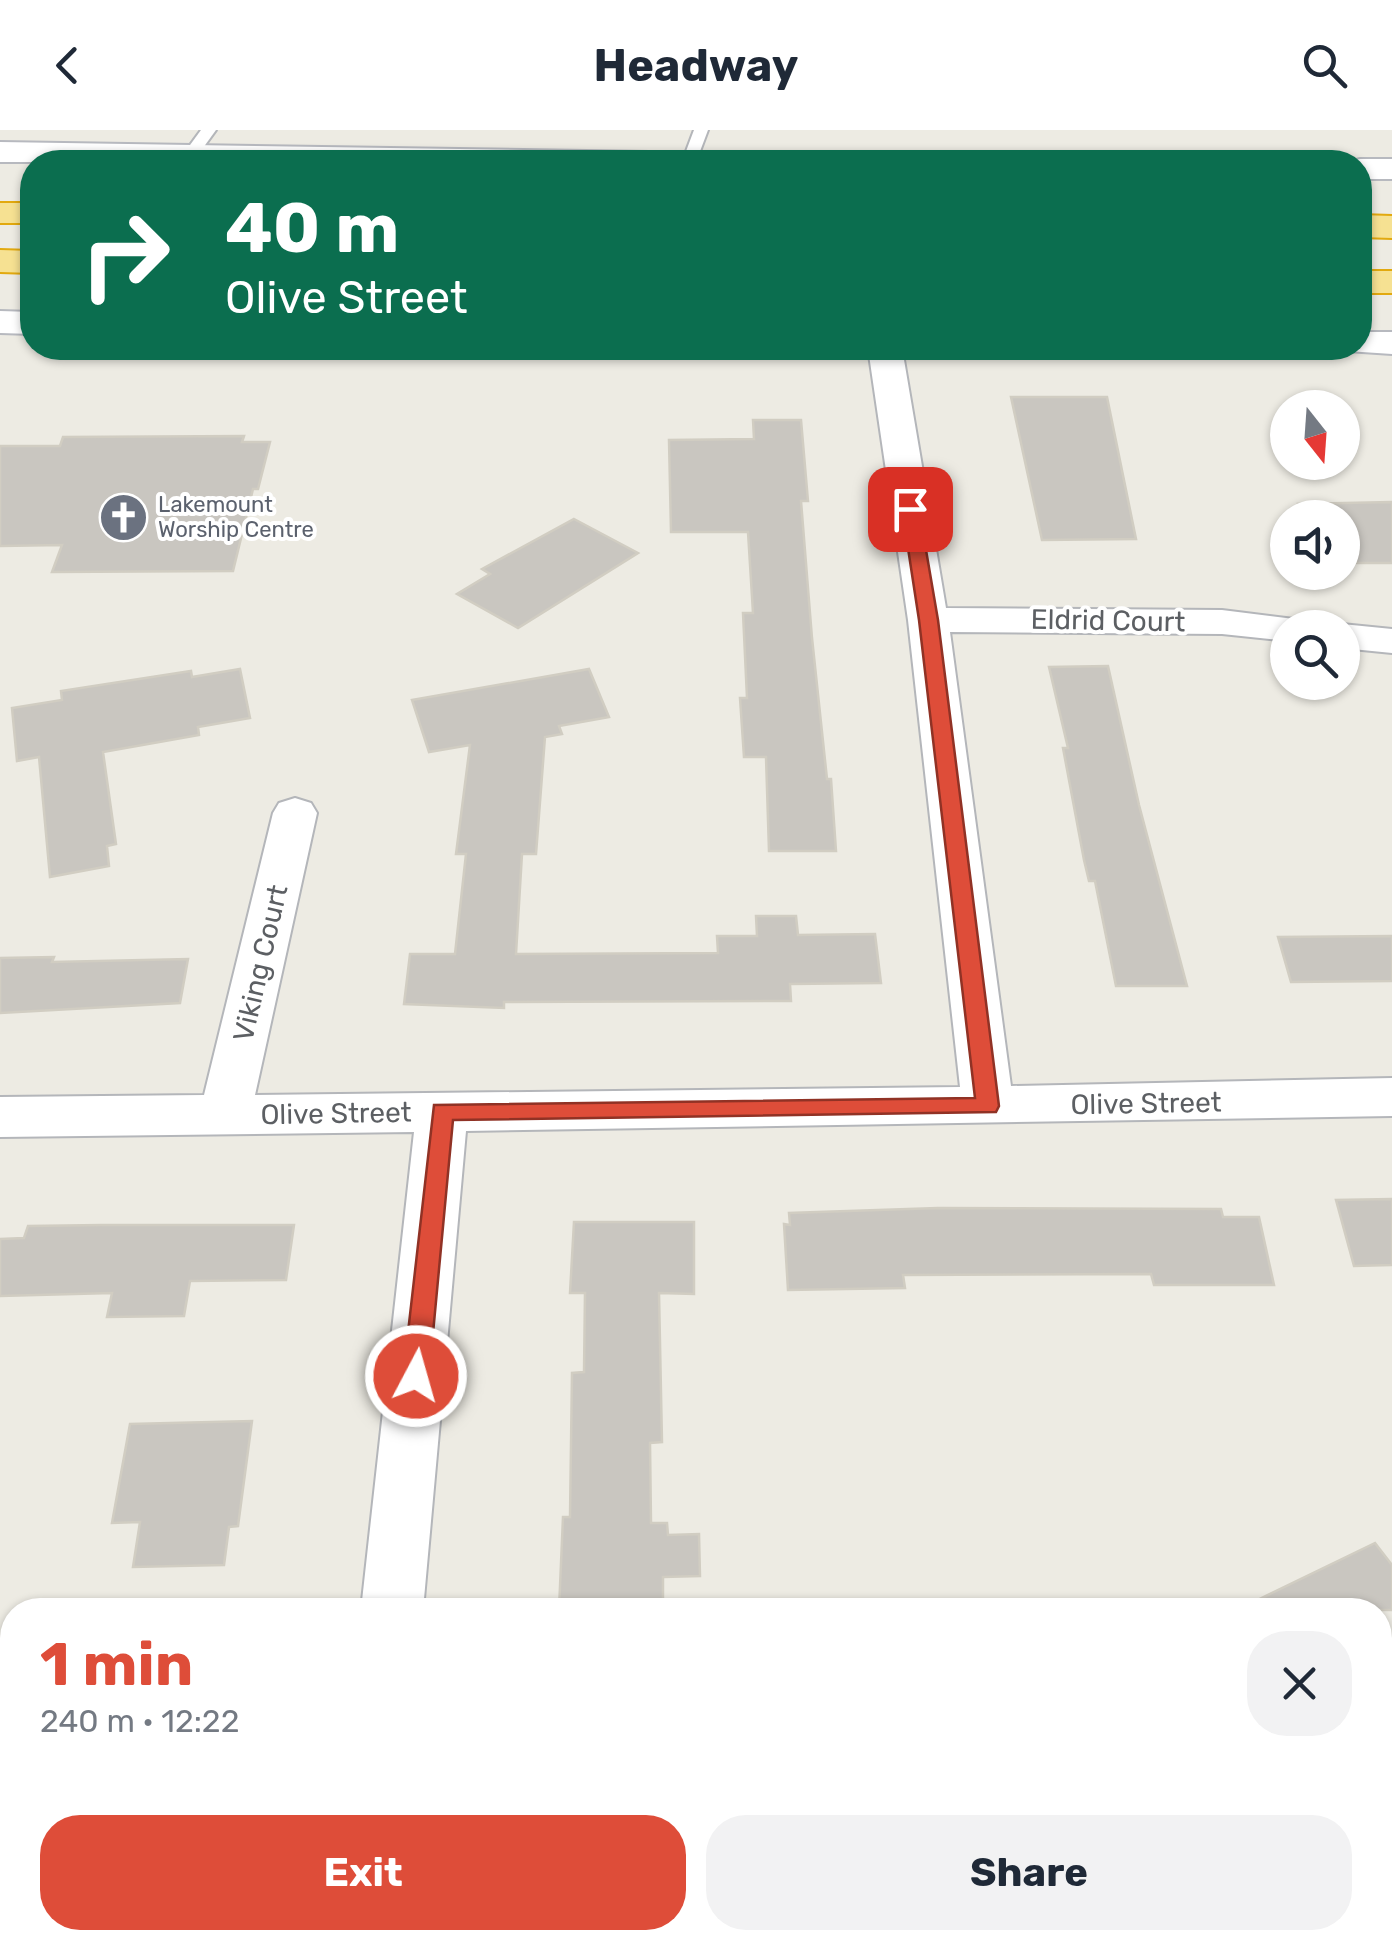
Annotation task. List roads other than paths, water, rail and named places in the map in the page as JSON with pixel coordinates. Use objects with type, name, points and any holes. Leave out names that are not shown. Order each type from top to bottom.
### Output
[{"type":"street","points":[[44,150],[200,143],[365,150]]},
{"type":"street","points":[[887,360],[928,620],[988,1106]]},
{"type":"street","name":"Eldrid Court","points":[[928,620],[1222,622],[1270,628]]},
{"type":"street","points":[[1360,638],[1392,642]]},
{"type":"street","name":"Viking Court","points":[[225,1114],[296,813]]},
{"type":"street","name":"Olive Street","points":[[0,1117],[1392,1098]]},
{"type":"street","points":[[393,1598],[442,1112]]},
{"type":"place","name":"Lakemount Worship Centre","points":[[123,517]]}]
